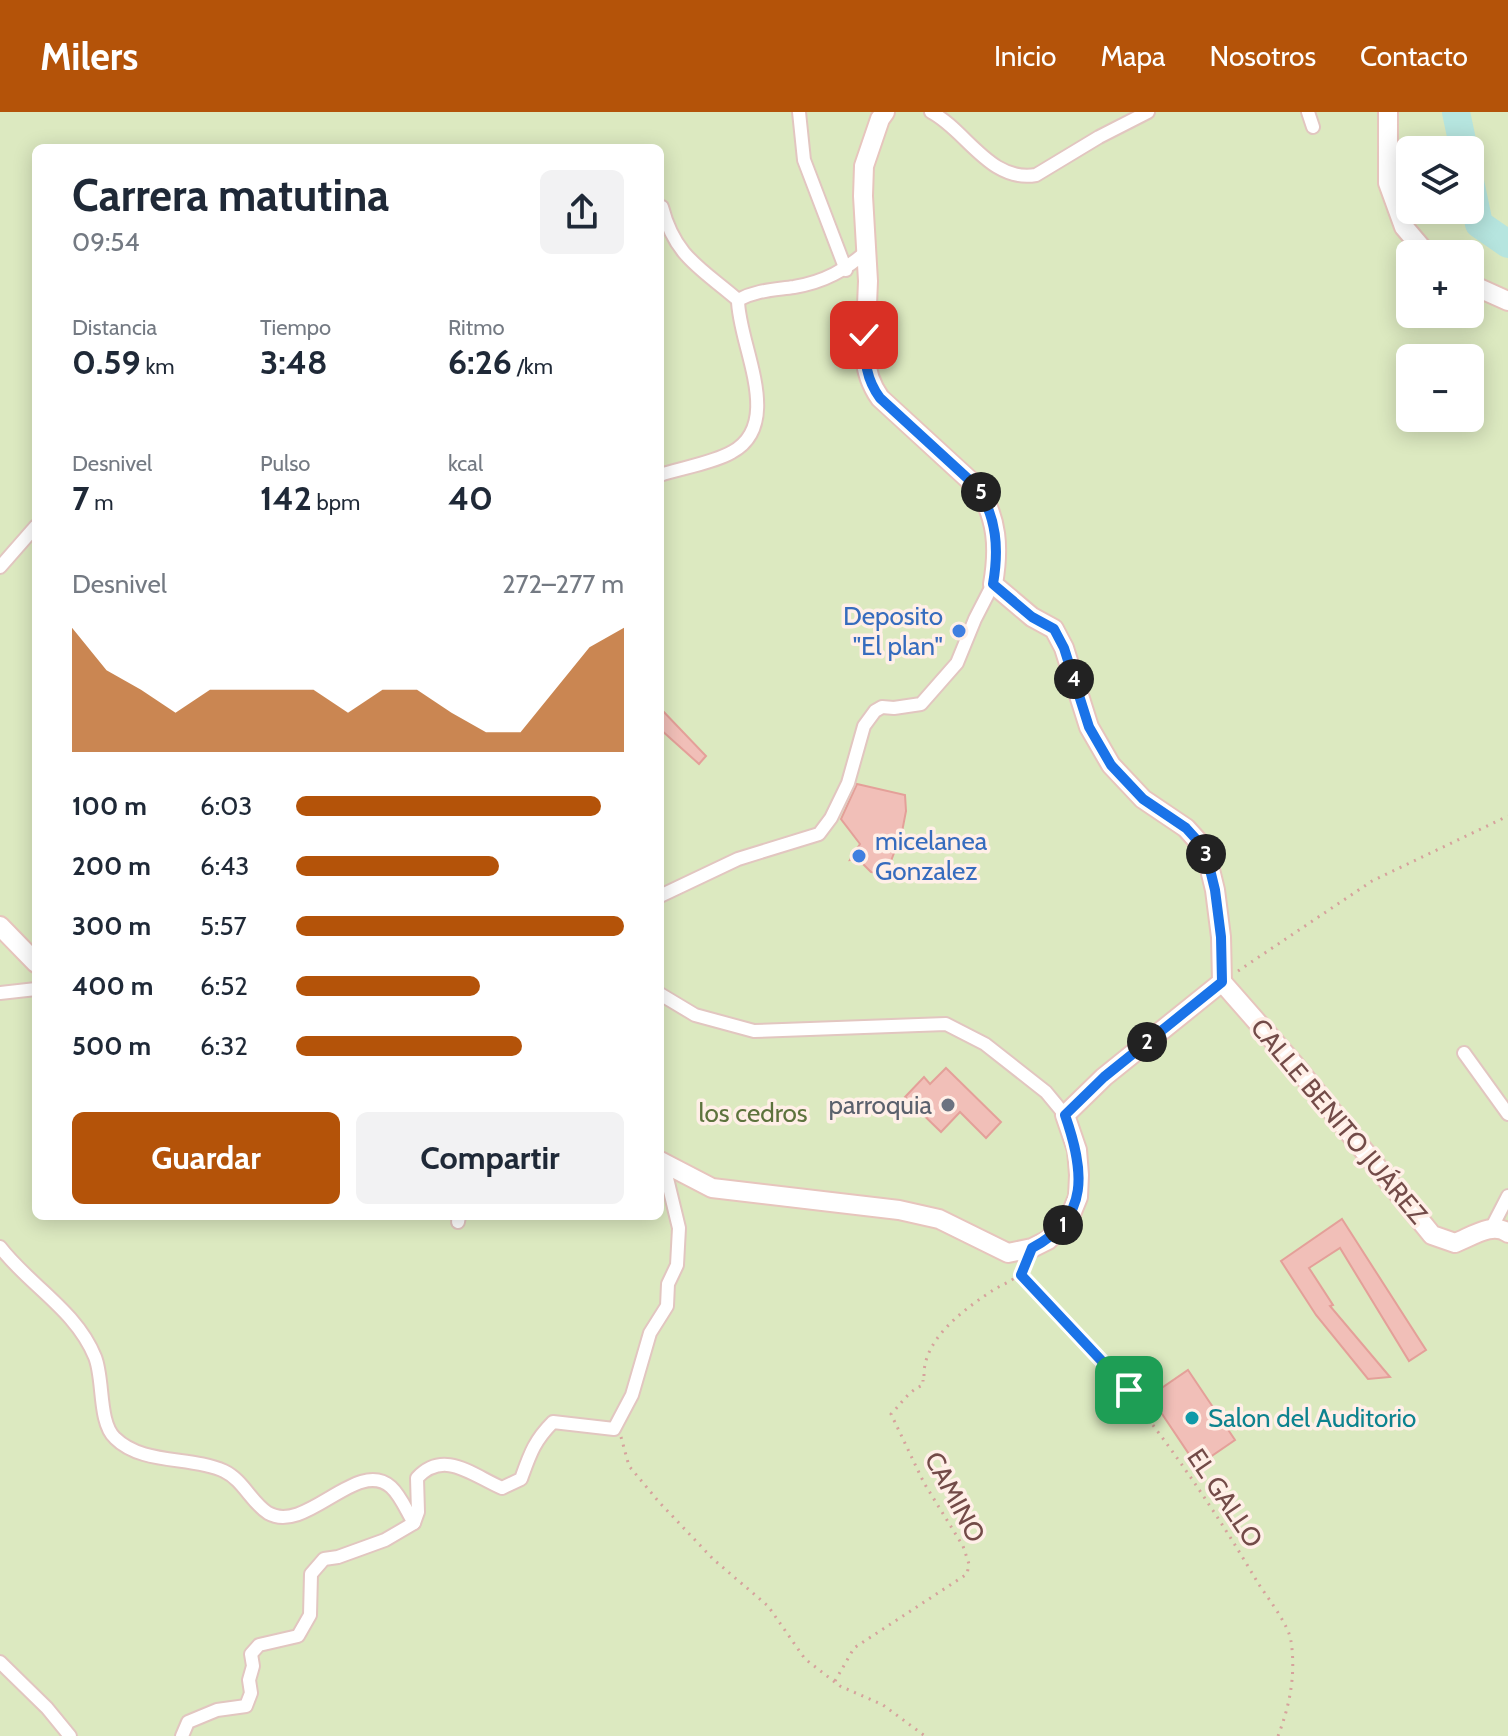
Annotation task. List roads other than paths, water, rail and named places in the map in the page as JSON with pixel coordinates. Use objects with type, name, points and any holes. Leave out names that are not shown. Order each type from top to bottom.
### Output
[{"type":"main road","points":[[664,1164],[712,1188],[899,1210],[939,1219],[1008,1253],[1032,1248],[1048,1240],[1069,1219],[1078,1197],[1077,1150],[1065,1115],[1104,1077],[1222,982],[1221,937],[1215,890],[1205,849],[1186,828],[1143,799],[1111,765],[1089,727],[1064,648],[1054,629],[1032,617],[993,584],[998,556],[995,527],[988,504],[977,487],[880,398],[872,387],[866,369],[864,345],[868,250],[863,196],[864,166],[885,112]]},
{"type":"main road","points":[[1388,112],[1388,183],[1404,227],[1415,240]]},
{"type":"main road","points":[[1484,290],[1508,301]]},
{"type":"main road","points":[[0,926],[32,959]]},
{"type":"main road","name":"CALLE BENITO JUÁREZ","points":[[1222,982],[1293,1063],[1432,1235],[1455,1243],[1500,1230]]},
{"type":"street","points":[[799,112],[804,160],[846,270]]},
{"type":"street","points":[[931,112],[985,159],[1005,171],[1025,177],[1036,175],[1148,112]]},
{"type":"street","points":[[1308,112],[1313,127]]},
{"type":"street","points":[[664,215],[679,250],[738,300],[759,405],[748,439],[732,452],[664,474]]},
{"type":"street","points":[[738,300],[753,292],[797,286],[846,270],[868,250]]},
{"type":"street","points":[[0,567],[32,531]]},
{"type":"street","points":[[664,894],[738,859],[819,834],[831,818],[848,783],[864,726],[882,707],[921,704],[957,663],[993,584]]},
{"type":"street","points":[[0,993],[32,989]]},
{"type":"street","points":[[664,996],[695,1015],[754,1031],[946,1024],[985,1044],[1046,1092],[1065,1115]]},
{"type":"street","points":[[1464,1053],[1508,1114]]},
{"type":"street","points":[[182,1736],[188,1722],[217,1710],[246,1706],[251,1693],[251,1654],[259,1645],[298,1636],[308,1623],[311,1574],[324,1559],[385,1540],[414,1523],[418,1512],[417,1478],[427,1467],[458,1467],[502,1488],[521,1479],[529,1453],[553,1422],[614,1429],[636,1385],[650,1333],[667,1306],[668,1284],[677,1265],[679,1228],[664,1173]]},
{"type":"street","points":[[1500,1230],[1508,1196]]},
{"type":"street","points":[[0,1247],[62,1308],[81,1332],[94,1355],[100,1376],[105,1419],[112,1435],[123,1445],[141,1453],[206,1465],[227,1473],[263,1509],[285,1517],[298,1514],[362,1482],[383,1482],[393,1489],[414,1523]]},
{"type":"street","points":[[0,1662],[37,1697],[70,1736]]},
{"type":"waterway","points":[[1456,112],[1461,136]]},
{"type":"waterway","points":[[1479,224],[1508,244]]},
{"type":"place","name":"Deposito \"El plan\"","points":[[959,631]]},
{"type":"place","name":"micelanea Gonzalez","points":[[859,856]]},
{"type":"place","name":"parroquia","points":[[948,1105]]},
{"type":"place","name":"Salon del Auditorio","points":[[1192,1418]]},
{"type":"park label","name":"los cedros","points":[[753,1113]]}]
